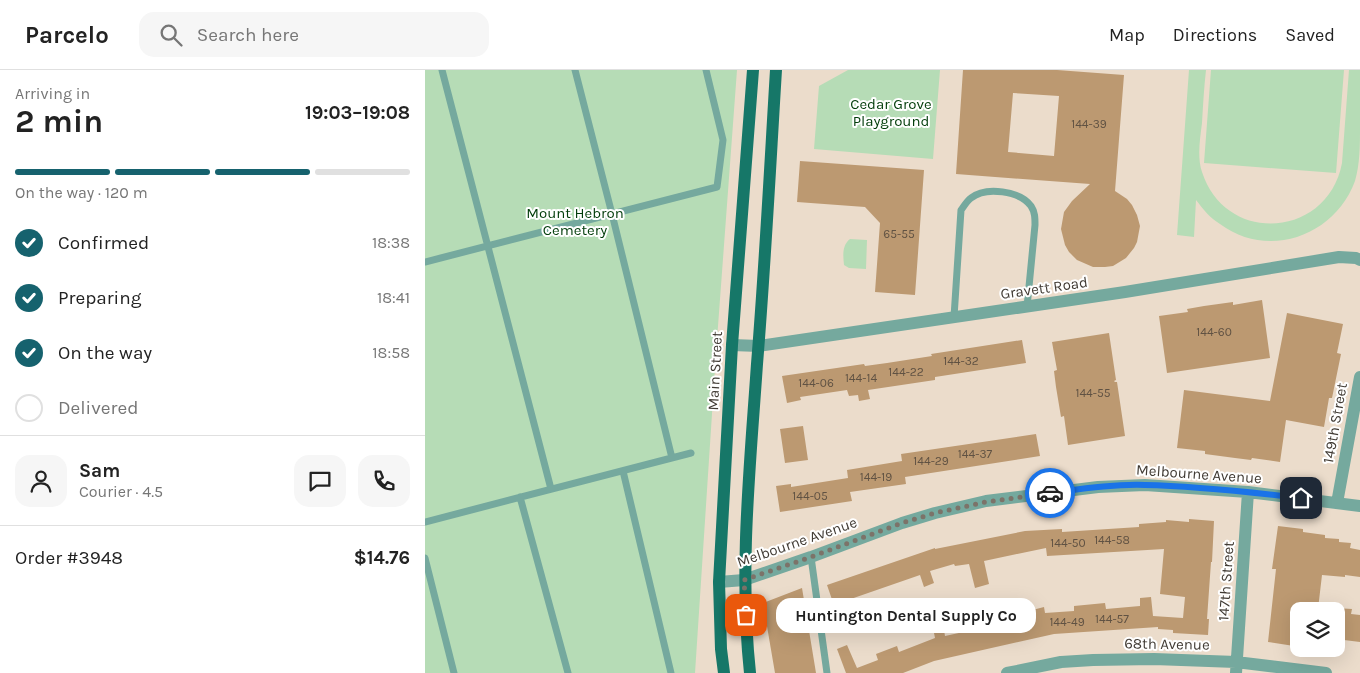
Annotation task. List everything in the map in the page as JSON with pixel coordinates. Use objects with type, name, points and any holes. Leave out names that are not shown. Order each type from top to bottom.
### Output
[{"type":"main road","name":"Main Street","points":[[724,673],[721,649],[719,582],[732,345],[753,70]]},
{"type":"main road","points":[[750,673],[744,580],[747,500],[759,346],[776,70]]},
{"type":"street","name":"Gravett Road","points":[[732,345],[759,346],[1027,307],[1339,256],[1360,260]]},
{"type":"street","name":"149th Street","points":[[1337,503],[1360,377]]},
{"type":"street","name":"Melbourne Avenue","points":[[719,582],[744,580],[935,513],[986,502],[1098,487],[1145,485],[1248,492],[1360,506]]},
{"type":"street","name":"147th Street","points":[[1236,667],[1248,492]]},
{"type":"street","name":"68th Avenue","points":[[1007,673],[1044,669],[1061,662],[1153,659],[1326,673]]},
{"type":"lane","points":[[443,70],[551,489]]},
{"type":"lane","points":[[575,70],[613,214],[672,458]]},
{"type":"lane","points":[[425,262],[717,187],[723,140],[707,70]]},
{"type":"lane","points":[[954,317],[961,210],[970,198],[980,192],[993,191],[1019,196],[1026,201],[1035,213],[1027,307]]},
{"type":"lane","points":[[425,522],[691,453]]},
{"type":"lane","points":[[623,471],[671,673]]},
{"type":"lane","points":[[520,497],[567,673]]},
{"type":"lane","points":[[811,557],[827,673]]},
{"type":"lane","points":[[425,558],[454,673]]},
{"type":"green space","name":"Mount Hebron Cemetery","points":[[425,70],[737,70],[695,673],[425,673]]},
{"type":"green space","name":"Cedar Grove Playground","points":[[848,70],[940,70],[933,159],[814,149],[819,86]]},
{"type":"green space","points":[[1189,70],[1206,70],[1199,154],[1202,172],[1214,196],[1232,212],[1253,221],[1276,223],[1298,218],[1318,206],[1333,188],[1342,163],[1349,70],[1360,70],[1360,148],[1357,175],[1345,200],[1332,216],[1316,228],[1298,237],[1279,241],[1259,240],[1239,235],[1220,224],[1196,200],[1194,237],[1177,235]]},
{"type":"green space","points":[[1211,70],[1344,70],[1336,173],[1204,163]]},
{"type":"green space","points":[[850,239],[867,240],[866,269],[849,268],[844,265],[844,247]]},
{"type":"building","points":[[963,70],[1057,70],[1124,75],[1115,191],[1132,205],[1140,226],[1134,248],[1126,258],[1113,266],[1093,267],[1077,260],[1065,245],[1061,229],[1064,212],[1072,201],[1090,184],[956,174]],"holes":[[[1013,93],[1059,96],[1054,156],[1008,152]]]},
{"type":"building","points":[[800,161],[924,170],[915,295],[875,292],[880,223],[865,207],[797,202]]},
{"type":"building","points":[[1262,300],[1270,358],[1167,373],[1159,316],[1188,312],[1187,309],[1204,306],[1233,302],[1233,305]]},
{"type":"building","points":[[1287,313],[1343,324],[1337,353],[1341,354],[1332,398],[1329,398],[1324,427],[1286,420],[1280,462],[1205,454],[1205,451],[1177,448],[1184,390],[1270,401]]},
{"type":"building","points":[[1109,333],[1116,380],[1114,381],[1117,382],[1125,436],[1068,445],[1064,416],[1061,417],[1056,387],[1054,371],[1057,370],[1052,342]]},
{"type":"building","points":[[1022,340],[1026,363],[935,377],[935,380],[868,390],[870,399],[859,401],[858,395],[849,396],[847,390],[800,397],[801,400],[787,403],[782,376],[864,364],[865,366],[887,363]]},
{"type":"building","points":[[803,426],[808,460],[785,463],[780,429]]},
{"type":"building","points":[[1036,434],[1040,456],[905,477],[906,484],[850,492],[852,501],[780,512],[776,486],[791,484],[791,487],[848,478],[847,470],[902,461],[901,454]]},
{"type":"building","points":[[1189,519],[1214,521],[1207,619],[1209,619],[1208,635],[1173,633],[1173,630],[1158,629],[1158,627],[1054,634],[934,661],[903,673],[846,673],[837,649],[847,645],[857,668],[878,660],[876,654],[897,646],[899,652],[935,638],[934,633],[944,630],[945,636],[968,631],[966,621],[996,615],[997,619],[1044,607],[1045,613],[1074,611],[1074,606],[1105,603],[1106,609],[1140,606],[1140,598],[1151,597],[1153,616],[1183,618],[1185,597],[1160,594],[1164,549],[1047,556],[1046,548],[984,561],[989,584],[975,588],[969,564],[955,566],[954,564],[930,571],[934,583],[924,587],[920,575],[845,601],[850,616],[839,620],[827,585],[935,548],[1025,531],[1062,529],[1062,532],[1139,527],[1139,524],[1166,522],[1166,520],[1189,522]]},
{"type":"building","points":[[1278,526],[1303,529],[1303,532],[1325,535],[1325,538],[1339,539],[1339,542],[1351,543],[1350,548],[1360,550],[1360,577],[1322,575],[1319,602],[1290,602],[1290,645],[1268,642],[1276,569],[1272,569]]},
{"type":"building","points":[[802,588],[816,673],[775,673],[763,603]]},
{"type":"building","points":[[1345,609],[1352,609],[1351,614],[1360,615],[1360,642],[1345,640]]},
{"type":"way so far","points":[[746,615],[744,580],[873,533],[935,513],[986,502],[1050,493]]},
{"type":"place","name":"Huntington Dental Supply Co","points":[[746,615]]},
{"type":"route","points":[[1050,493],[1098,487],[1145,485],[1248,492],[1301,498]]}]
